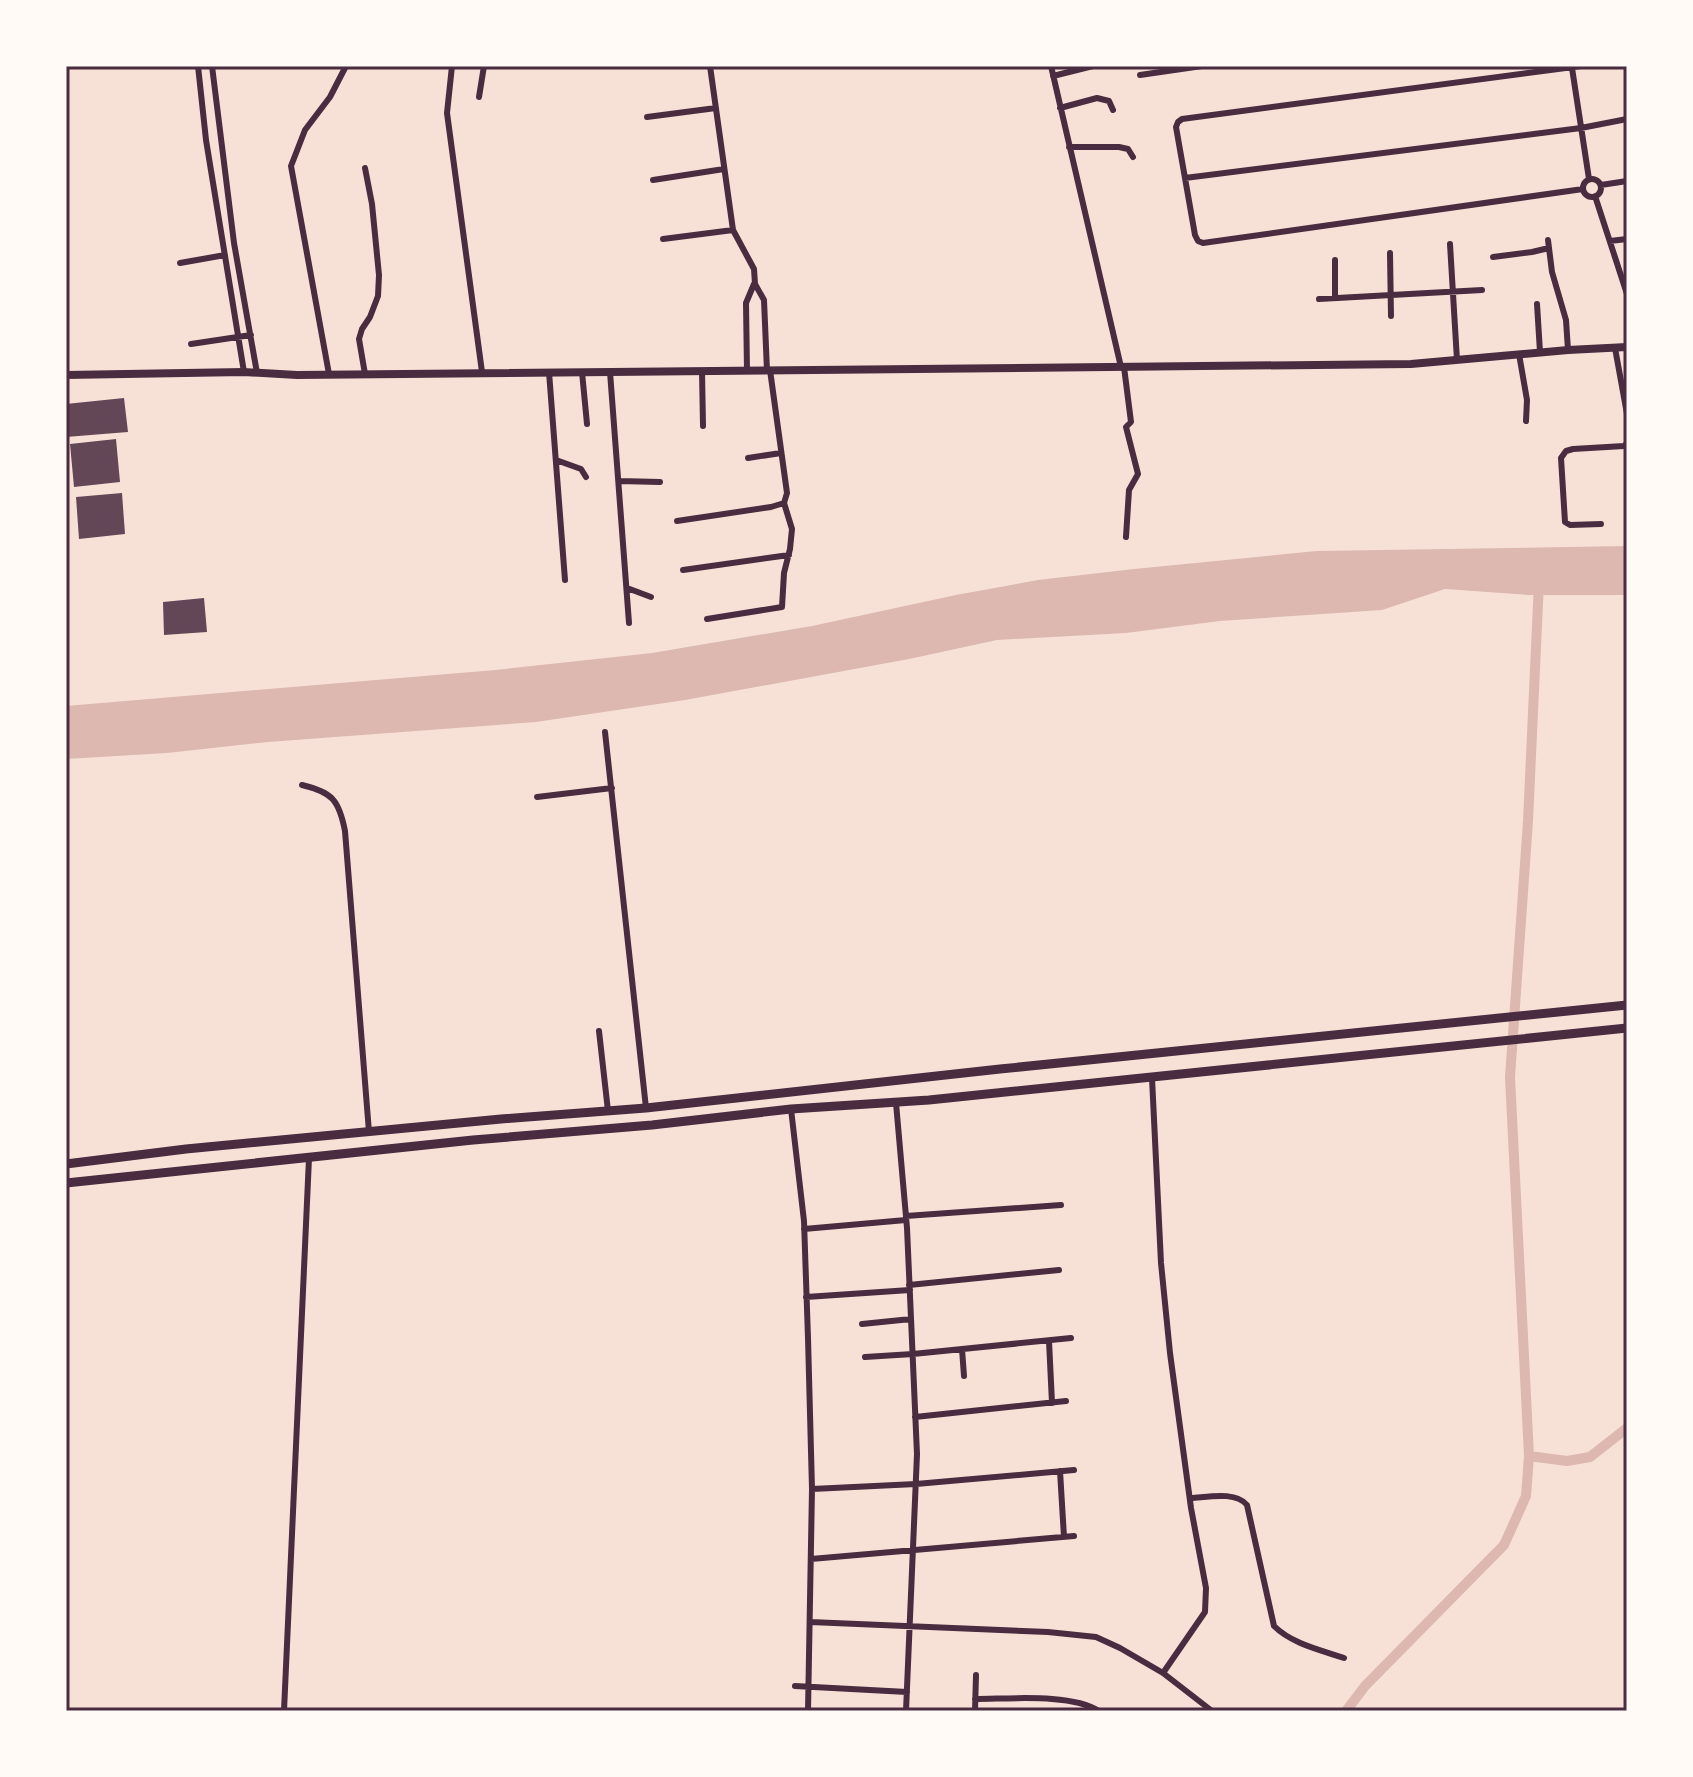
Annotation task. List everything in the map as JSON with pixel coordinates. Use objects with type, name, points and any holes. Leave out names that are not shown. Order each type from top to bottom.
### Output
[{"type":"main road","points":[[66,375],[1411,364],[1627,347]]},
{"type":"main road","points":[[66,1164],[186,1149],[646,1108],[1627,1005]]},
{"type":"main road","points":[[66,1183],[791,1109],[896,1103],[1152,1078],[1627,1028]]},
{"type":"main road","points":[[103,1159],[106,1179]]},
{"type":"street","points":[[198,66],[206,140],[244,372]]},
{"type":"street","points":[[212,66],[234,243],[257,373]]},
{"type":"street","points":[[329,374],[291,166],[305,130],[330,97],[346,66]]},
{"type":"street","points":[[452,66],[447,113],[482,372]]},
{"type":"street","points":[[479,97],[484,66]]},
{"type":"street","points":[[707,619],[782,607],[792,529],[784,503],[787,493],[768,370],[764,300],[755,284],[754,269],[733,230],[710,66]]},
{"type":"street","points":[[1051,66],[1122,367],[1131,422],[1126,427],[1138,474],[1129,490],[1126,537]]},
{"type":"street","points":[[1053,76],[1093,66]]},
{"type":"street","points":[[1140,75],[1202,66]]},
{"type":"street","points":[[1581,66],[1182,119],[1176,127],[1195,235],[1203,243],[1583,189]]},
{"type":"street","points":[[1572,68],[1589,179]]},
{"type":"street","points":[[1060,108],[1097,98],[1109,101],[1113,110]]},
{"type":"street","points":[[647,117],[716,108]]},
{"type":"street","points":[[1185,178],[1581,128],[1627,119]]},
{"type":"street","points":[[1069,147],[1119,147],[1128,149],[1133,157]]},
{"type":"street","points":[[365,168],[379,275],[378,296],[359,339],[365,374]]},
{"type":"street","points":[[653,180],[724,169]]},
{"type":"street","points":[[1595,196],[1587,195],[1583,189],[1585,182],[1595,179],[1601,185]]},
{"type":"street","points":[[1601,185],[1627,181]]},
{"type":"street","points":[[1595,196],[1601,185]]},
{"type":"street","points":[[1595,196],[1627,294]]},
{"type":"street","points":[[663,239],[733,230]]},
{"type":"street","points":[[1610,241],[1627,239]]},
{"type":"street","points":[[1450,244],[1457,360]]},
{"type":"street","points":[[1493,257],[1527,253],[1549,244],[1552,272],[1566,320],[1568,350]]},
{"type":"street","points":[[1390,253],[1391,316]]},
{"type":"street","points":[[180,263],[225,255]]},
{"type":"street","points":[[1335,260],[1335,298]]},
{"type":"street","points":[[747,371],[746,303],[755,284]]},
{"type":"street","points":[[1319,299],[1482,290]]},
{"type":"street","points":[[1537,304],[1540,352]]},
{"type":"street","points":[[191,344],[251,335]]},
{"type":"street","points":[[1627,338],[1627,347]]},
{"type":"street","points":[[1615,348],[1627,414]]},
{"type":"street","points":[[1519,354],[1527,400],[1526,421]]},
{"type":"street","points":[[702,371],[703,426]]},
{"type":"street","points":[[549,372],[565,580]]},
{"type":"street","points":[[582,372],[587,424]]},
{"type":"street","points":[[610,372],[629,623]]},
{"type":"street","points":[[1601,524],[1570,525],[1565,522],[1561,458],[1566,451],[1573,449],[1624,446],[1627,443]]},
{"type":"street","points":[[748,458],[781,453]]},
{"type":"street","points":[[556,460],[581,469],[586,477]]},
{"type":"street","points":[[619,481],[660,482]]},
{"type":"street","points":[[677,521],[784,503]]},
{"type":"street","points":[[683,570],[789,555]]},
{"type":"street","points":[[627,588],[651,597]]},
{"type":"street","points":[[605,732],[646,1108]]},
{"type":"street","points":[[302,785],[327,793],[340,810],[345,831],[369,1132]]},
{"type":"street","points":[[537,797],[612,788]]},
{"type":"street","points":[[599,1031],[608,1111]]},
{"type":"street","points":[[1152,1078],[1161,1263],[1170,1353],[1206,1588],[1205,1612],[1163,1673]]},
{"type":"street","points":[[896,1103],[906,1218],[917,1454],[906,1711]]},
{"type":"street","points":[[791,1109],[804,1229],[812,1489],[808,1711]]},
{"type":"street","points":[[284,1711],[309,1158]]},
{"type":"street","points":[[804,1229],[1061,1205]]},
{"type":"street","points":[[806,1297],[1059,1270]]},
{"type":"street","points":[[862,1324],[911,1319]]},
{"type":"street","points":[[865,1357],[1071,1338]]},
{"type":"street","points":[[1049,1341],[1052,1403]]},
{"type":"street","points":[[962,1349],[964,1376]]},
{"type":"street","points":[[915,1417],[1066,1401]]},
{"type":"street","points":[[812,1489],[916,1484],[1074,1470]]},
{"type":"street","points":[[1060,1471],[1064,1537]]},
{"type":"street","points":[[1191,1498],[1244,1500],[1251,1519],[1274,1626],[1307,1646],[1344,1658]]},
{"type":"street","points":[[811,1559],[1074,1536]]},
{"type":"street","points":[[810,1622],[1048,1632],[1096,1637],[1163,1673],[1212,1711]]},
{"type":"street","points":[[975,1711],[976,1675]]},
{"type":"street","points":[[795,1686],[907,1692]]},
{"type":"street","points":[[975,1699],[1054,1700],[1081,1703],[1099,1711]]},
{"type":"shaded area","points":[[1627,546],[1627,595],[1528,595],[1445,589],[1382,610],[1220,621],[1126,633],[997,640],[685,700],[536,722],[66,759],[66,706],[495,670],[652,653],[812,626],[1038,580],[1134,569],[1317,551]]},
{"type":"building","points":[[124,398],[128,432],[66,437],[66,404]]},
{"type":"building","points":[[116,439],[120,482],[74,487],[70,444]]},
{"type":"building","points":[[122,493],[125,534],[79,539],[76,497]]},
{"type":"building","points":[[204,598],[207,632],[164,635],[163,602]]},
{"type":"waterway","points":[[1346,1711],[1365,1686],[1504,1545],[1526,1496],[1529,1456],[1510,1077],[1528,821],[1539,582]]},
{"type":"waterway","points":[[1529,1456],[1567,1461],[1590,1457],[1627,1428]]}]
